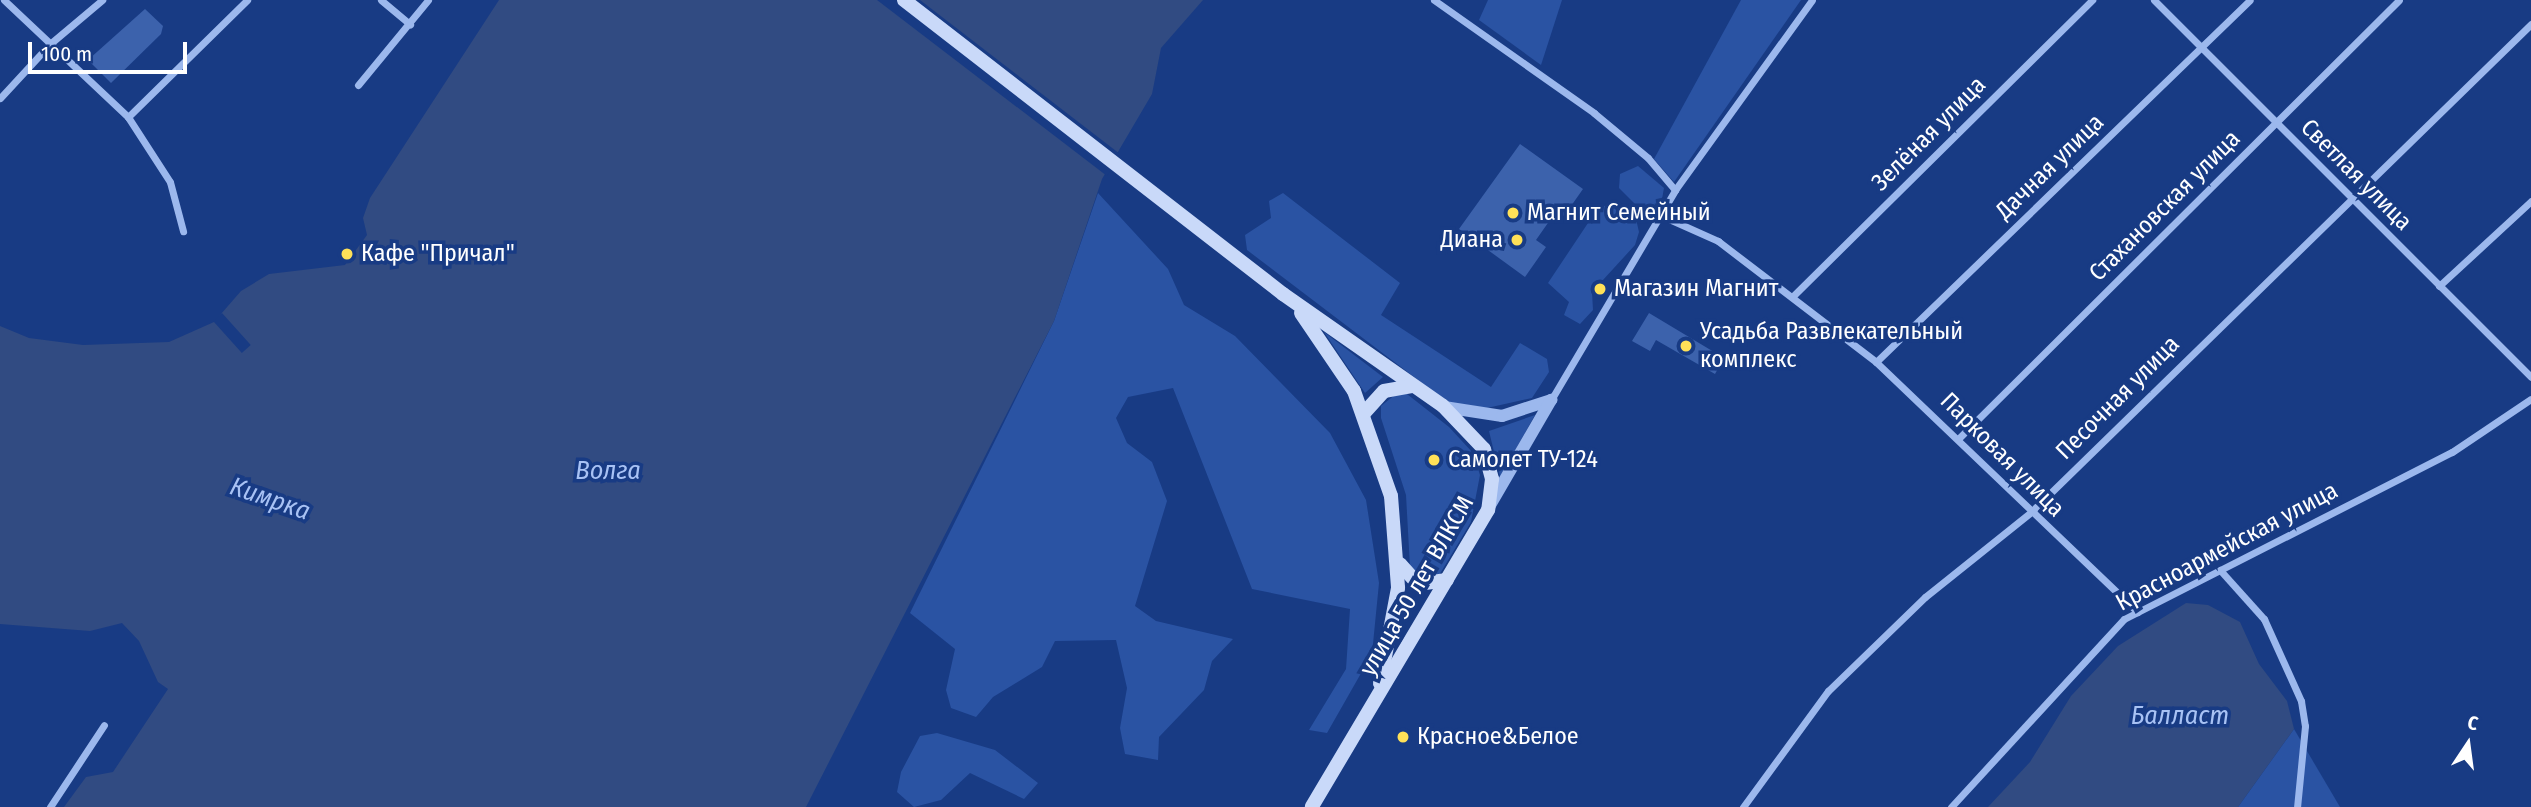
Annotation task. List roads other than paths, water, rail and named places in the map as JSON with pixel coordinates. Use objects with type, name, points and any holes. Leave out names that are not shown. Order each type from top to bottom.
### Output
[{"type":"main road","points":[[904,0],[1283,294],[1443,406],[1471,430],[1486,453],[1492,479],[1488,510]]},
{"type":"main road","points":[[1283,294],[1329,350],[1364,412],[1391,496],[1399,562],[1392,639],[1370,713]]},
{"type":"main road","points":[[1364,412],[1384,391],[1412,386]]},
{"type":"main road","name":"улица 50 лет ВЛКСМ","points":[[1312,807],[1488,510]]},
{"type":"main road","points":[[1399,562],[1418,583],[1447,580]]},
{"type":"street","points":[[4,0],[128,117],[170,182],[183,231]]},
{"type":"street","points":[[0,98],[51,43],[102,0]]},
{"type":"street","points":[[128,117],[247,0]]},
{"type":"street","points":[[382,0],[410,24]]},
{"type":"street","points":[[358,85],[428,0]]},
{"type":"street","points":[[1434,0],[1594,113],[1648,158],[1675,190]]},
{"type":"street","name":"улица 50 лет ВЛКСМ","points":[[1488,510],[1675,190],[1812,0]]},
{"type":"street","name":"Зелёная улица","points":[[1793,296],[2092,0]]},
{"type":"street","name":"Светлая улица","points":[[2154,0],[2531,377]]},
{"type":"street","name":"Дачная улица","points":[[1876,362],[2250,0]]},
{"type":"street","name":"Стахановская улица","points":[[1958,439],[2399,0]]},
{"type":"street","name":"Песочная улица","points":[[1743,807],[1828,691],[1925,597],[2031,512],[2350,197],[2531,24]]},
{"type":"street","points":[[2440,286],[2531,201]]},
{"type":"street","name":"Парковая улица","points":[[1660,215],[1718,241],[1876,362],[2138,612]]},
{"type":"street","name":"Красноармейская улица","points":[[1951,807],[2124,620],[2452,452],[2531,399]]},
{"type":"street","points":[[1443,406],[1493,417],[1551,400]]},
{"type":"street","points":[[2220,570],[2264,619],[2301,701],[2305,726],[2297,807]]},
{"type":"street","points":[[50,807],[104,725]]},
{"type":"water","name":"Волга","points":[[499,0],[1203,0],[1161,48],[1152,94],[1102,179],[1054,321],[806,807],[64,807],[86,777],[113,772],[168,689],[158,682],[139,641],[122,623],[90,631],[0,624],[0,326],[29,338],[83,345],[169,342],[214,322],[241,291],[269,274],[345,265],[367,235],[363,218],[370,198]]},
{"type":"water","name":"Балласт","points":[[2186,603],[2208,605],[2240,622],[2259,664],[2287,701],[2294,729],[2238,807],[1988,807],[2030,762],[2071,696],[2118,646]]},
{"type":"place","name":"Магнит Семейный","points":[[1513,213]]},
{"type":"place","name":"Диана","points":[[1517,240]]},
{"type":"place","name":"Кафе \"Причал\"","points":[[347,254]]},
{"type":"place","name":"Магазин Магнит","points":[[1600,289]]},
{"type":"place","name":"Усадьба Развлекательный комплекс","points":[[1686,346]]},
{"type":"place","name":"Самолет ТУ-124","points":[[1434,460]]},
{"type":"place","name":"Красное&Белое","points":[[1403,737]]},
{"type":"water label","name":"Кимрка","points":[[270,499]]}]
